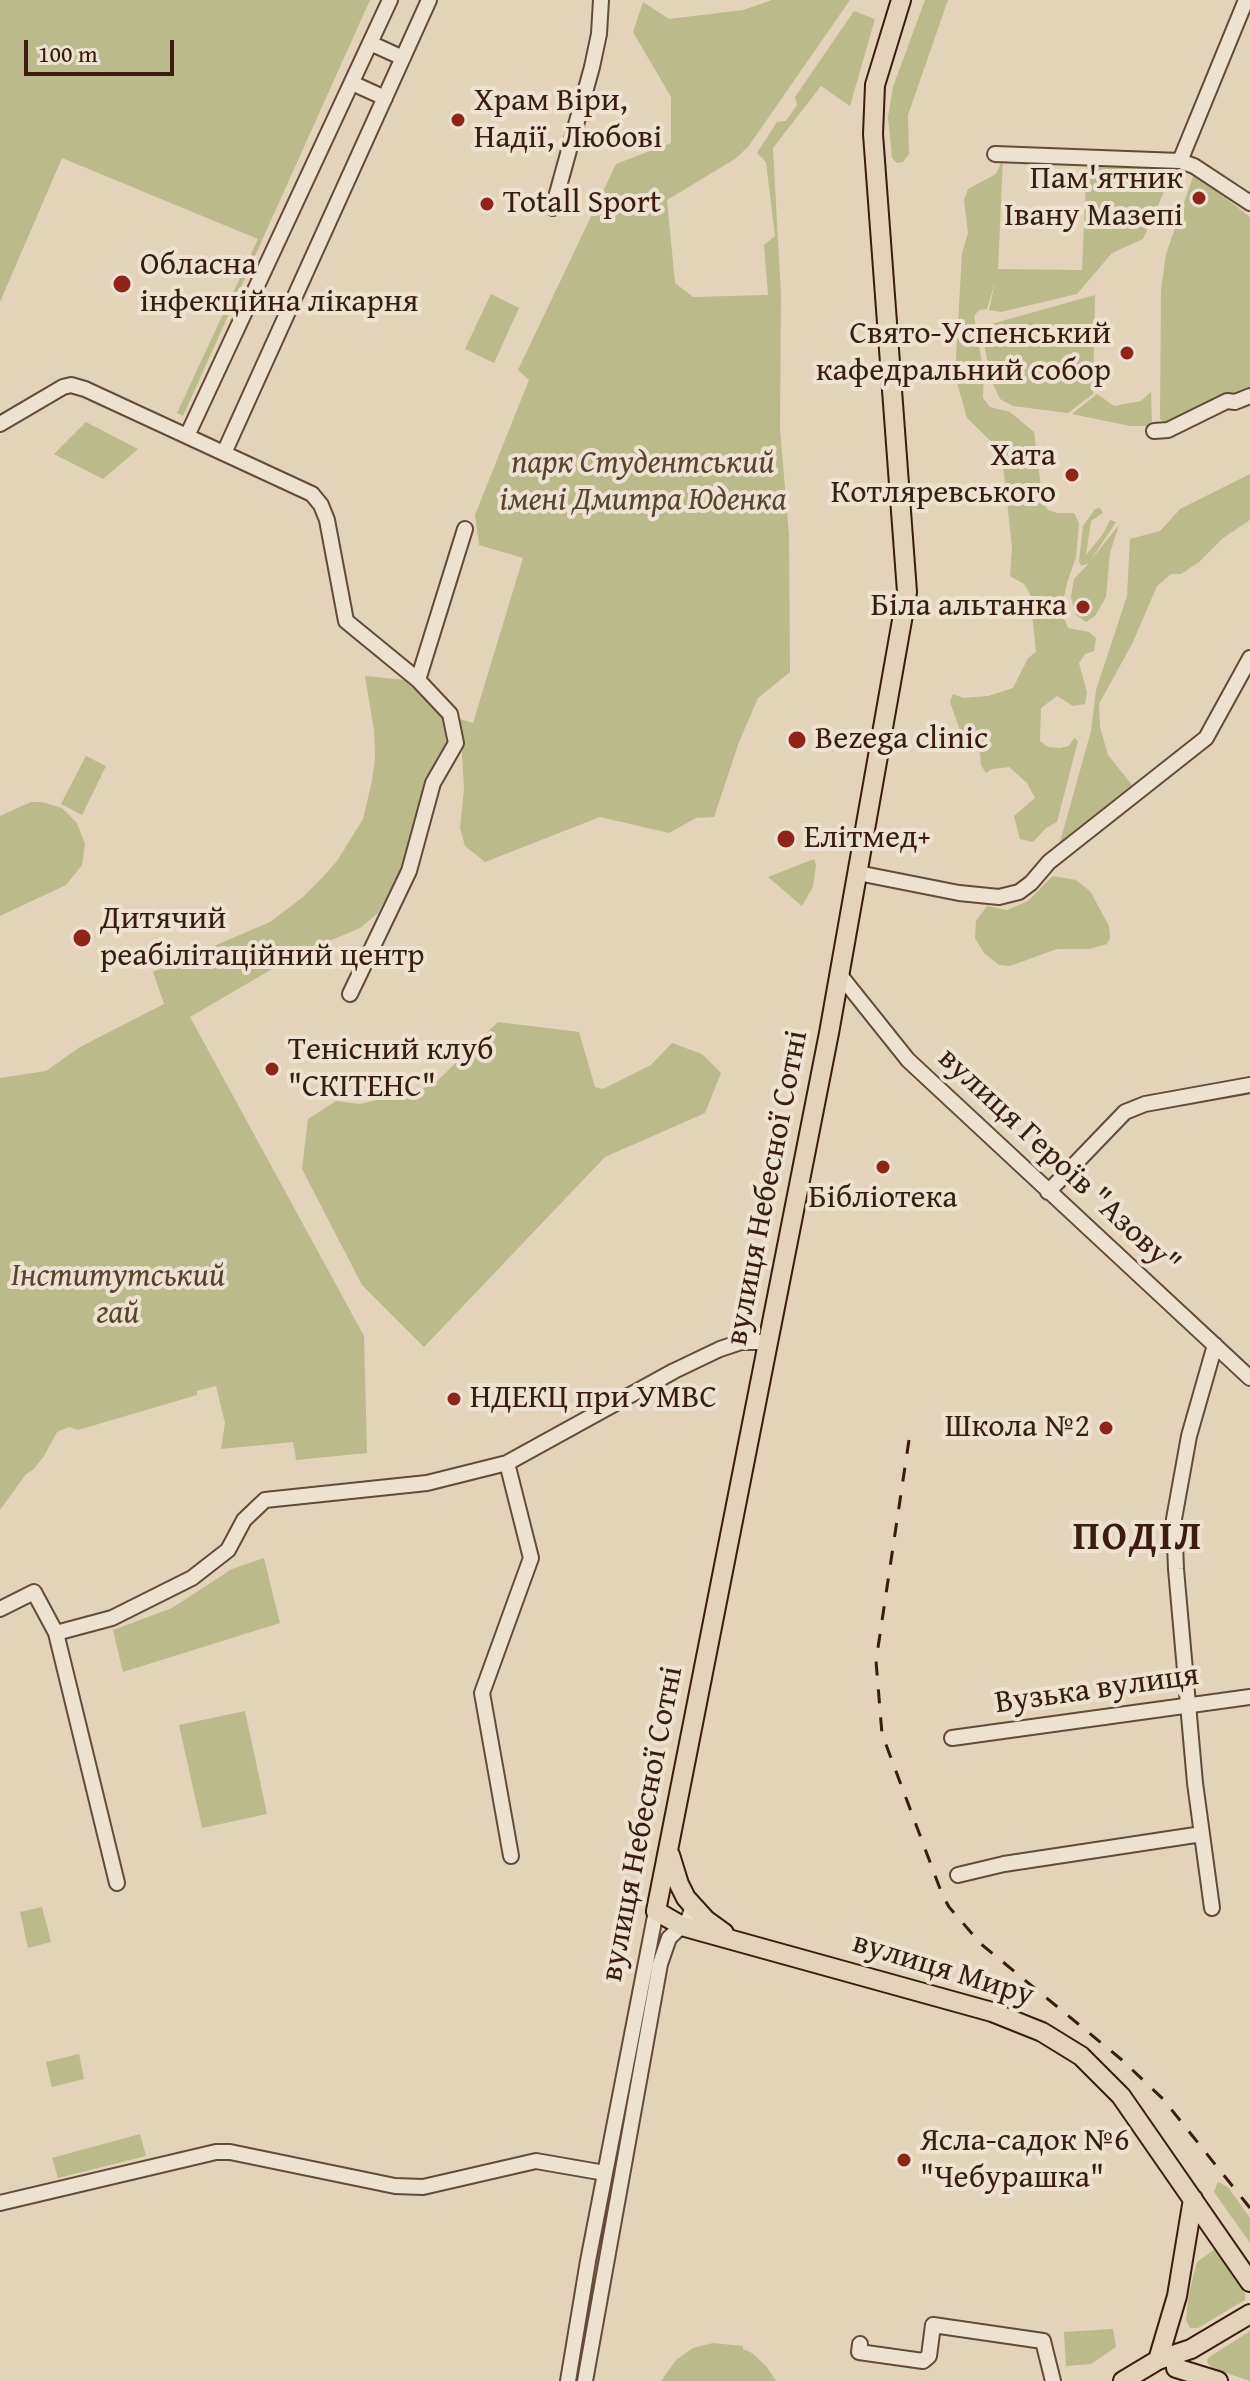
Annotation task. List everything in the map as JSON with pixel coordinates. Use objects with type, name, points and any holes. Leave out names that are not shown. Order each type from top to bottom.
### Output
[{"type":"main road","name":"вулиця Небесної Сотні","points":[[656,1911],[840,975],[907,592],[873,134],[875,85],[901,0]]},
{"type":"main road","points":[[669,1848],[687,1899]]},
{"type":"main road","points":[[662,1884],[687,1899]]},
{"type":"main road","name":"вулиця Миру","points":[[687,1899],[719,1930],[740,1943]]},
{"type":"main road","name":"вулиця Миру","points":[[656,1911],[682,1926],[985,2010],[1042,2032],[1081,2056],[1121,2096],[1250,2282]]},
{"type":"main road","points":[[1158,2360],[1177,2296],[1193,2199]]},
{"type":"main road","points":[[1123,2381],[1158,2360],[1191,2349],[1250,2314]]},
{"type":"main road","points":[[1171,2375],[1191,2349]]},
{"type":"main road","points":[[1171,2375],[1218,2381]]},
{"type":"street","points":[[187,436],[390,0]]},
{"type":"street","points":[[224,453],[429,0]]},
{"type":"street","points":[[553,208],[592,67],[599,34],[601,0]]},
{"type":"street","points":[[1180,161],[1246,0]]},
{"type":"street","points":[[370,43],[403,58]]},
{"type":"street","points":[[352,83],[385,98]]},
{"type":"street","points":[[995,154],[1180,161],[1194,166],[1249,200]]},
{"type":"street","points":[[0,424],[71,385],[312,494],[327,520],[346,621],[418,680],[450,714],[456,743],[433,783],[409,871],[350,994]]},
{"type":"street","points":[[1154,431],[1168,430],[1227,401],[1235,402],[1250,396]]},
{"type":"street","points":[[418,680],[465,529]]},
{"type":"street","points":[[858,873],[959,893],[999,897],[1019,892],[1049,862],[1206,738],[1249,664]]},
{"type":"street","name":"вулиця Героїв \"Азову\"","points":[[840,975],[908,1060],[1250,1378]]},
{"type":"street","points":[[1048,1192],[1125,1112],[1145,1104],[1250,1085]]},
{"type":"street","points":[[56,1633],[112,1618],[192,1578],[228,1550],[244,1520],[265,1500],[427,1483],[507,1463],[720,1349],[741,1342],[768,1342]]},
{"type":"street","points":[[1212,1908],[1188,1705],[1174,1519],[1189,1436],[1215,1345]]},
{"type":"street","points":[[507,1463],[531,1558],[482,1693],[511,1856]]},
{"type":"street","points":[[0,1609],[34,1592],[56,1633],[117,1883]]},
{"type":"street","name":"Вузька вулиця","points":[[952,1738],[1250,1697]]},
{"type":"street","points":[[958,1875],[1004,1864],[1202,1834]]},
{"type":"street","name":"вулиця Небесної Сотні","points":[[568,2381],[605,2173],[651,1976],[666,1945],[688,1920],[687,1899]]},
{"type":"street","name":"вулиця Небесної Сотні","points":[[585,2381],[651,1976],[656,1911]]},
{"type":"street","points":[[0,2203],[216,2152],[230,2152],[395,2186],[423,2187],[536,2161],[605,2173]]},
{"type":"street","points":[[585,2275],[604,2278]]},
{"type":"street","points":[[860,2344],[859,2352],[923,2361],[929,2356],[933,2325],[1043,2341],[1053,2381]]},
{"type":"green space","points":[[0,0],[370,0],[183,416],[177,413],[258,239],[62,158],[0,302]]},
{"type":"green space","name":"парк Студентський імені Дмитра Юденка","points":[[772,0],[850,0],[748,147],[735,159],[667,200],[675,283],[693,297],[768,295],[764,245],[775,236],[766,162],[757,153],[777,122],[786,121],[797,105],[795,97],[854,11],[875,19],[850,106],[821,86],[773,148],[781,295],[780,429],[789,535],[790,672],[758,698],[739,742],[714,817],[696,818],[669,833],[600,817],[485,862],[465,846],[460,828],[464,789],[460,719],[473,723],[523,558],[479,545],[475,515],[529,380],[518,370],[616,164],[671,143],[671,97],[633,32],[643,2],[669,19],[743,10]]},
{"type":"green space","points":[[925,0],[948,0],[908,115],[909,154],[903,162],[897,163],[892,158],[888,117],[893,87]]},
{"type":"green space","points":[[1003,158],[998,269],[1082,270],[1087,160],[1151,165],[1171,176],[1143,239],[1112,253],[1077,294],[1001,312],[989,310],[995,282],[987,309],[979,310],[974,316],[984,375],[983,398],[990,407],[1010,412],[1034,432],[1043,503],[1048,510],[1057,513],[1074,513],[1079,523],[1076,557],[1061,611],[1068,628],[1089,632],[1096,638],[1094,651],[1085,654],[1079,663],[1087,693],[1085,704],[1073,706],[1057,696],[1041,708],[1040,741],[1048,747],[1060,748],[1069,746],[1074,738],[1078,741],[1057,822],[1046,828],[1033,842],[1020,839],[1014,816],[1035,798],[1027,783],[1009,767],[986,773],[981,765],[980,753],[963,739],[950,702],[953,694],[963,698],[988,696],[1013,688],[1028,658],[1036,652],[1030,594],[1024,584],[1010,576],[1012,548],[1003,464],[997,447],[967,418],[955,376],[962,253],[968,233],[964,200],[968,189],[996,174]]},
{"type":"green space","points":[[1194,174],[1250,217],[1250,392],[1234,399],[1230,393],[1166,423],[1160,419],[1161,290],[1166,254]]},
{"type":"green space","points":[[491,294],[519,308],[494,363],[465,349]]},
{"type":"green space","points":[[1095,295],[1093,394],[1068,413],[1013,406],[1000,399],[991,380],[982,333],[984,326]]},
{"type":"green space","points":[[1151,392],[1152,426],[1130,426],[1072,414],[1097,394],[1114,406],[1141,401]]},
{"type":"green space","points":[[86,422],[138,449],[103,479],[54,454]]},
{"type":"green space","points":[[1250,474],[1250,520],[1223,538],[1199,562],[1181,574],[1171,574],[1157,586],[1133,642],[1099,704],[1100,727],[1108,755],[1132,785],[1060,842],[1091,731],[1096,690],[1127,596],[1130,539],[1160,531],[1180,509]]},
{"type":"green space","points":[[1100,508],[1103,513],[1091,521],[1086,555],[1110,520],[1116,522],[1090,561],[1119,525],[1110,553],[1106,597],[1095,616],[1086,622],[1076,615],[1071,597],[1074,579],[1089,563],[1081,566],[1079,561],[1083,526],[1095,509]]},
{"type":"green space","name":"Інститутський гай","points":[[365,676],[406,680],[443,717],[446,742],[427,782],[400,870],[378,913],[360,928],[296,955],[190,1017],[364,1336],[367,1453],[296,1460],[293,1442],[221,1449],[225,1423],[216,1386],[197,1391],[197,1395],[78,1430],[69,1427],[57,1432],[44,1456],[26,1474],[0,1510],[0,1078],[46,1071],[80,1047],[164,1004],[153,972],[270,922],[321,879],[337,861],[363,819],[372,781],[374,730]]},
{"type":"green space","points":[[86,756],[106,766],[82,815],[61,804]]},
{"type":"green space","points":[[31,802],[62,808],[77,823],[85,844],[82,865],[66,885],[0,916],[0,816]]},
{"type":"green space","points":[[814,859],[813,887],[802,906],[768,877]]},
{"type":"green space","points":[[1053,876],[1076,880],[1090,891],[1109,926],[1107,944],[1089,949],[1057,949],[1010,966],[999,965],[984,953],[975,938],[976,921],[987,906],[1007,910],[1028,901]]},
{"type":"green space","points":[[498,1022],[579,1032],[595,1087],[603,1089],[651,1065],[672,1043],[702,1054],[721,1073],[705,1113],[605,1157],[424,1347],[362,1285],[302,1169],[308,1119],[336,1101],[360,1104],[432,1086]]},
{"type":"green space","points":[[264,1558],[280,1623],[123,1672],[113,1630],[172,1608],[232,1569]]},
{"type":"green space","points":[[245,1711],[267,1814],[202,1828],[179,1725]]},
{"type":"green space","points":[[42,1907],[51,1942],[28,1948],[20,1912]]},
{"type":"green space","points":[[650,1975],[653,1975],[597,2270],[593,2266]]},
{"type":"green space","points":[[79,2054],[84,2079],[52,2087],[46,2062]]},
{"type":"green space","points":[[140,2134],[146,2156],[58,2178],[52,2158]]},
{"type":"green space","points":[[1218,2182],[1228,2187],[1250,2218],[1250,2243],[1214,2192]]},
{"type":"green space","points":[[1215,2249],[1245,2294],[1245,2300],[1198,2328],[1190,2328],[1186,2320],[1197,2262]]},
{"type":"green space","points":[[1113,2329],[1116,2347],[1091,2364],[1066,2366],[1064,2332]]},
{"type":"green space","points":[[1250,2331],[1250,2381],[1212,2368],[1207,2362],[1208,2358]]},
{"type":"green space","points":[[713,2343],[743,2346],[767,2367],[776,2381],[661,2381],[676,2360],[693,2348]]},
{"type":"railway","points":[[909,1440],[876,1661],[882,1734],[942,1894],[949,1907],[981,1944],[1122,2060],[1163,2099],[1250,2208]]},
{"type":"place","name":"Храм Віри, Надії, Любові","points":[[458,120]]},
{"type":"place","name":"Пам'ятник Івану Мазепі","points":[[1199,198]]},
{"type":"place","name":"Totall Sport","points":[[487,204]]},
{"type":"place","name":"Обласна інфекційна лікарня","points":[[122,284]]},
{"type":"place","name":"Свято-Успенський кафедральний собор","points":[[1127,353]]},
{"type":"place","name":"Хата Котляревського","points":[[1072,475]]},
{"type":"place","name":"Біла альтанка","points":[[1083,607]]},
{"type":"place","name":"Bezega clinic","points":[[797,740]]},
{"type":"place","name":"Елітмед+","points":[[786,839]]},
{"type":"place","name":"Дитячий реабілітаційний центр","points":[[82,938]]},
{"type":"place","name":"Тенісний клуб \"СКІТЕНС\"","points":[[272,1069]]},
{"type":"place","name":"Бібліотека","points":[[883,1167]]},
{"type":"place","name":"НДЕКЦ при УМВС","points":[[454,1399]]},
{"type":"place","name":"Школа №2","points":[[1106,1428]]},
{"type":"place","name":"Ясла-садок №6 \"Чебурашка\"","points":[[904,2160]]},
{"type":"district","name":"ПОДІЛ","points":[[1138,1539]]}]
